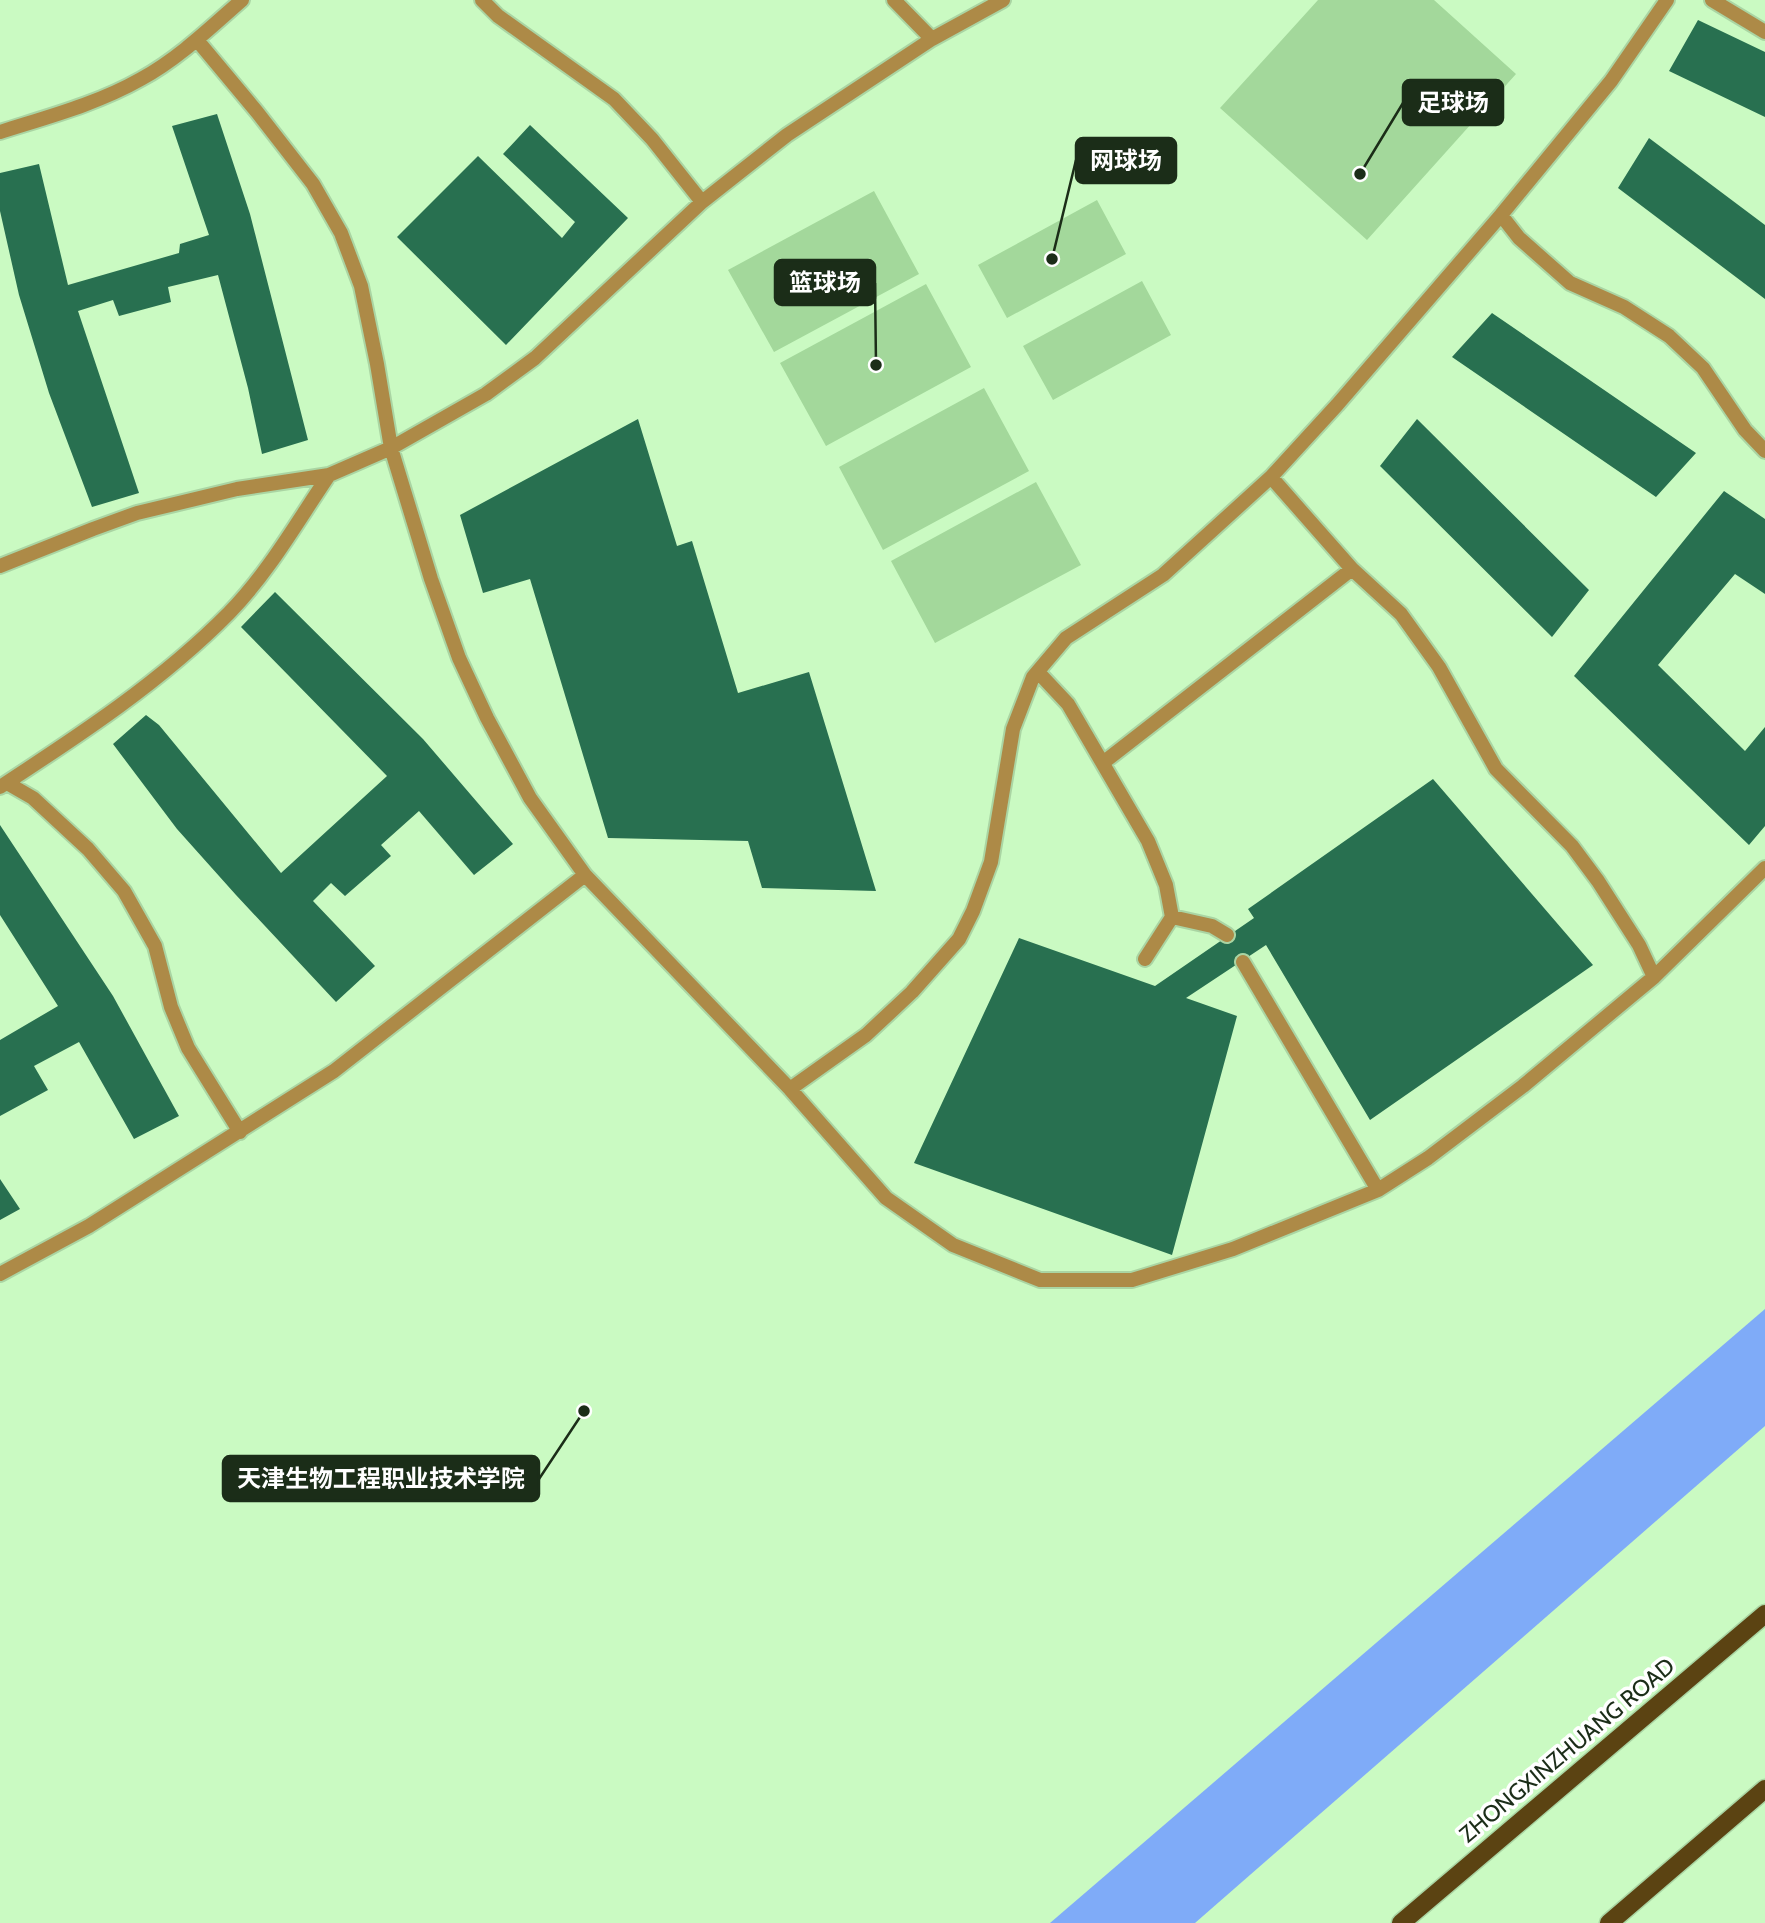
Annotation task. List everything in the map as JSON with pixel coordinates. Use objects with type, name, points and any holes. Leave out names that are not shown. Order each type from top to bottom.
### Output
[{"type":"main road","name":"ZHONGXINZHUANG ROAD","points":[[1401,1923],[1765,1614]]},
{"type":"main road","points":[[1609,1923],[1765,1789]]},
{"type":"lane","points":[[0,132],[76,108],[141,79],[197,40],[242,0]]},
{"type":"lane","points":[[482,0],[498,16],[614,99],[652,139],[702,202]]},
{"type":"lane","points":[[894,0],[933,39]]},
{"type":"lane","points":[[0,566],[137,513],[237,489],[329,475],[391,448],[486,394],[535,358],[702,202],[787,135],[933,39],[1003,0]]},
{"type":"lane","points":[[790,1089],[866,1035],[912,992],[959,939],[973,911],[991,862],[1013,729],[1033,677],[1066,638],[1163,575],[1271,477],[1501,215],[1611,81],[1667,0]]},
{"type":"lane","points":[[1712,0],[1765,32]]},
{"type":"lane","points":[[197,40],[257,111],[313,184],[341,233],[361,286],[391,448],[431,579],[459,658],[487,718],[530,798],[585,875],[790,1089],[886,1198],[953,1245],[1040,1280],[1132,1280],[1233,1249],[1377,1190],[1428,1158],[1523,1086],[1654,977],[1765,869]]},
{"type":"lane","points":[[1501,215],[1519,238],[1570,283],[1624,307],[1669,336],[1703,368],[1745,430],[1765,451]]},
{"type":"lane","points":[[3,785],[113,711],[186,652],[229,612],[268,568],[329,475]]},
{"type":"lane","points":[[1271,477],[1352,569],[1401,614],[1439,667],[1496,769],[1572,846],[1639,945],[1654,977]]},
{"type":"lane","points":[[1104,762],[1352,569]]},
{"type":"lane","points":[[1038,672],[1068,704],[1104,762],[1148,841],[1167,885],[1172,917],[1145,959]]},
{"type":"lane","points":[[3,785],[33,798],[88,849],[124,891],[155,946],[171,1007],[188,1048],[240,1132]]},
{"type":"lane","points":[[0,1274],[89,1226],[334,1071],[585,875]]},
{"type":"lane","points":[[1172,917],[1212,926],[1227,935]]},
{"type":"lane","points":[[1243,962],[1377,1190]]},
{"type":"green space","points":[[1318,0],[1434,0],[1516,74],[1367,240],[1220,108]]},
{"type":"green space","points":[[874,191],[919,274],[774,352],[728,270]]},
{"type":"green space","points":[[1097,200],[1126,254],[1007,318],[978,265]]},
{"type":"green space","points":[[1142,281],[1171,335],[1053,400],[1023,346]]},
{"type":"green space","points":[[926,284],[971,367],[826,446],[780,363]]},
{"type":"green space","points":[[984,388],[1029,471],[883,550],[839,467]]},
{"type":"green space","points":[[1036,482],[1081,565],[935,643],[891,561]]},
{"type":"water","points":[[1765,1309],[1765,1426],[1195,1923],[1050,1923]]},
{"type":"building","points":[[1698,20],[1765,52],[1765,117],[1669,71]]},
{"type":"building","points":[[217,114],[250,214],[308,440],[262,454],[248,388],[218,275],[168,287],[171,302],[119,316],[113,300],[78,311],[139,493],[92,507],[49,393],[19,295],[0,211],[0,173],[39,164],[68,285],[179,253],[180,244],[209,235],[172,126]]},
{"type":"building","points":[[530,125],[628,218],[506,345],[397,237],[478,156],[562,238],[575,222],[503,154]]},
{"type":"building","points":[[1649,138],[1765,225],[1765,299],[1618,188]]},
{"type":"building","points":[[1492,313],[1696,453],[1656,497],[1452,357]]},
{"type":"building","points":[[638,419],[677,546],[692,541],[738,693],[809,672],[876,891],[762,888],[748,841],[608,838],[530,579],[483,593],[460,515]]},
{"type":"building","points":[[1417,419],[1589,590],[1552,637],[1380,466]]},
{"type":"building","points":[[1724,491],[1765,519],[1765,594],[1735,574],[1658,665],[1745,751],[1765,727],[1765,826],[1749,845],[1574,676]]},
{"type":"building","points":[[275,592],[423,739],[513,844],[474,875],[419,811],[381,845],[391,856],[345,896],[331,883],[313,901],[375,966],[336,1002],[177,829],[113,744],[146,715],[159,725],[281,873],[387,776],[241,627]]},
{"type":"building","points":[[1433,779],[1593,965],[1370,1120],[1266,945],[1186,998],[1237,1016],[1172,1255],[914,1163],[1019,938],[1155,986],[1254,918],[1248,909]]},
{"type":"building","points":[[0,825],[113,996],[179,1116],[134,1139],[79,1042],[34,1066],[48,1090],[0,1116],[0,1040],[58,1006],[0,915]]},
{"type":"building","points":[[0,1179],[20,1209],[0,1220]]},
{"type":"place","name":"足球场","points":[[1360,174]]},
{"type":"place","name":"网球场","points":[[1052,259]]},
{"type":"place","name":"篮球场","points":[[876,365]]},
{"type":"place","name":"天津生物工程职业技术学院","points":[[584,1411]]}]
